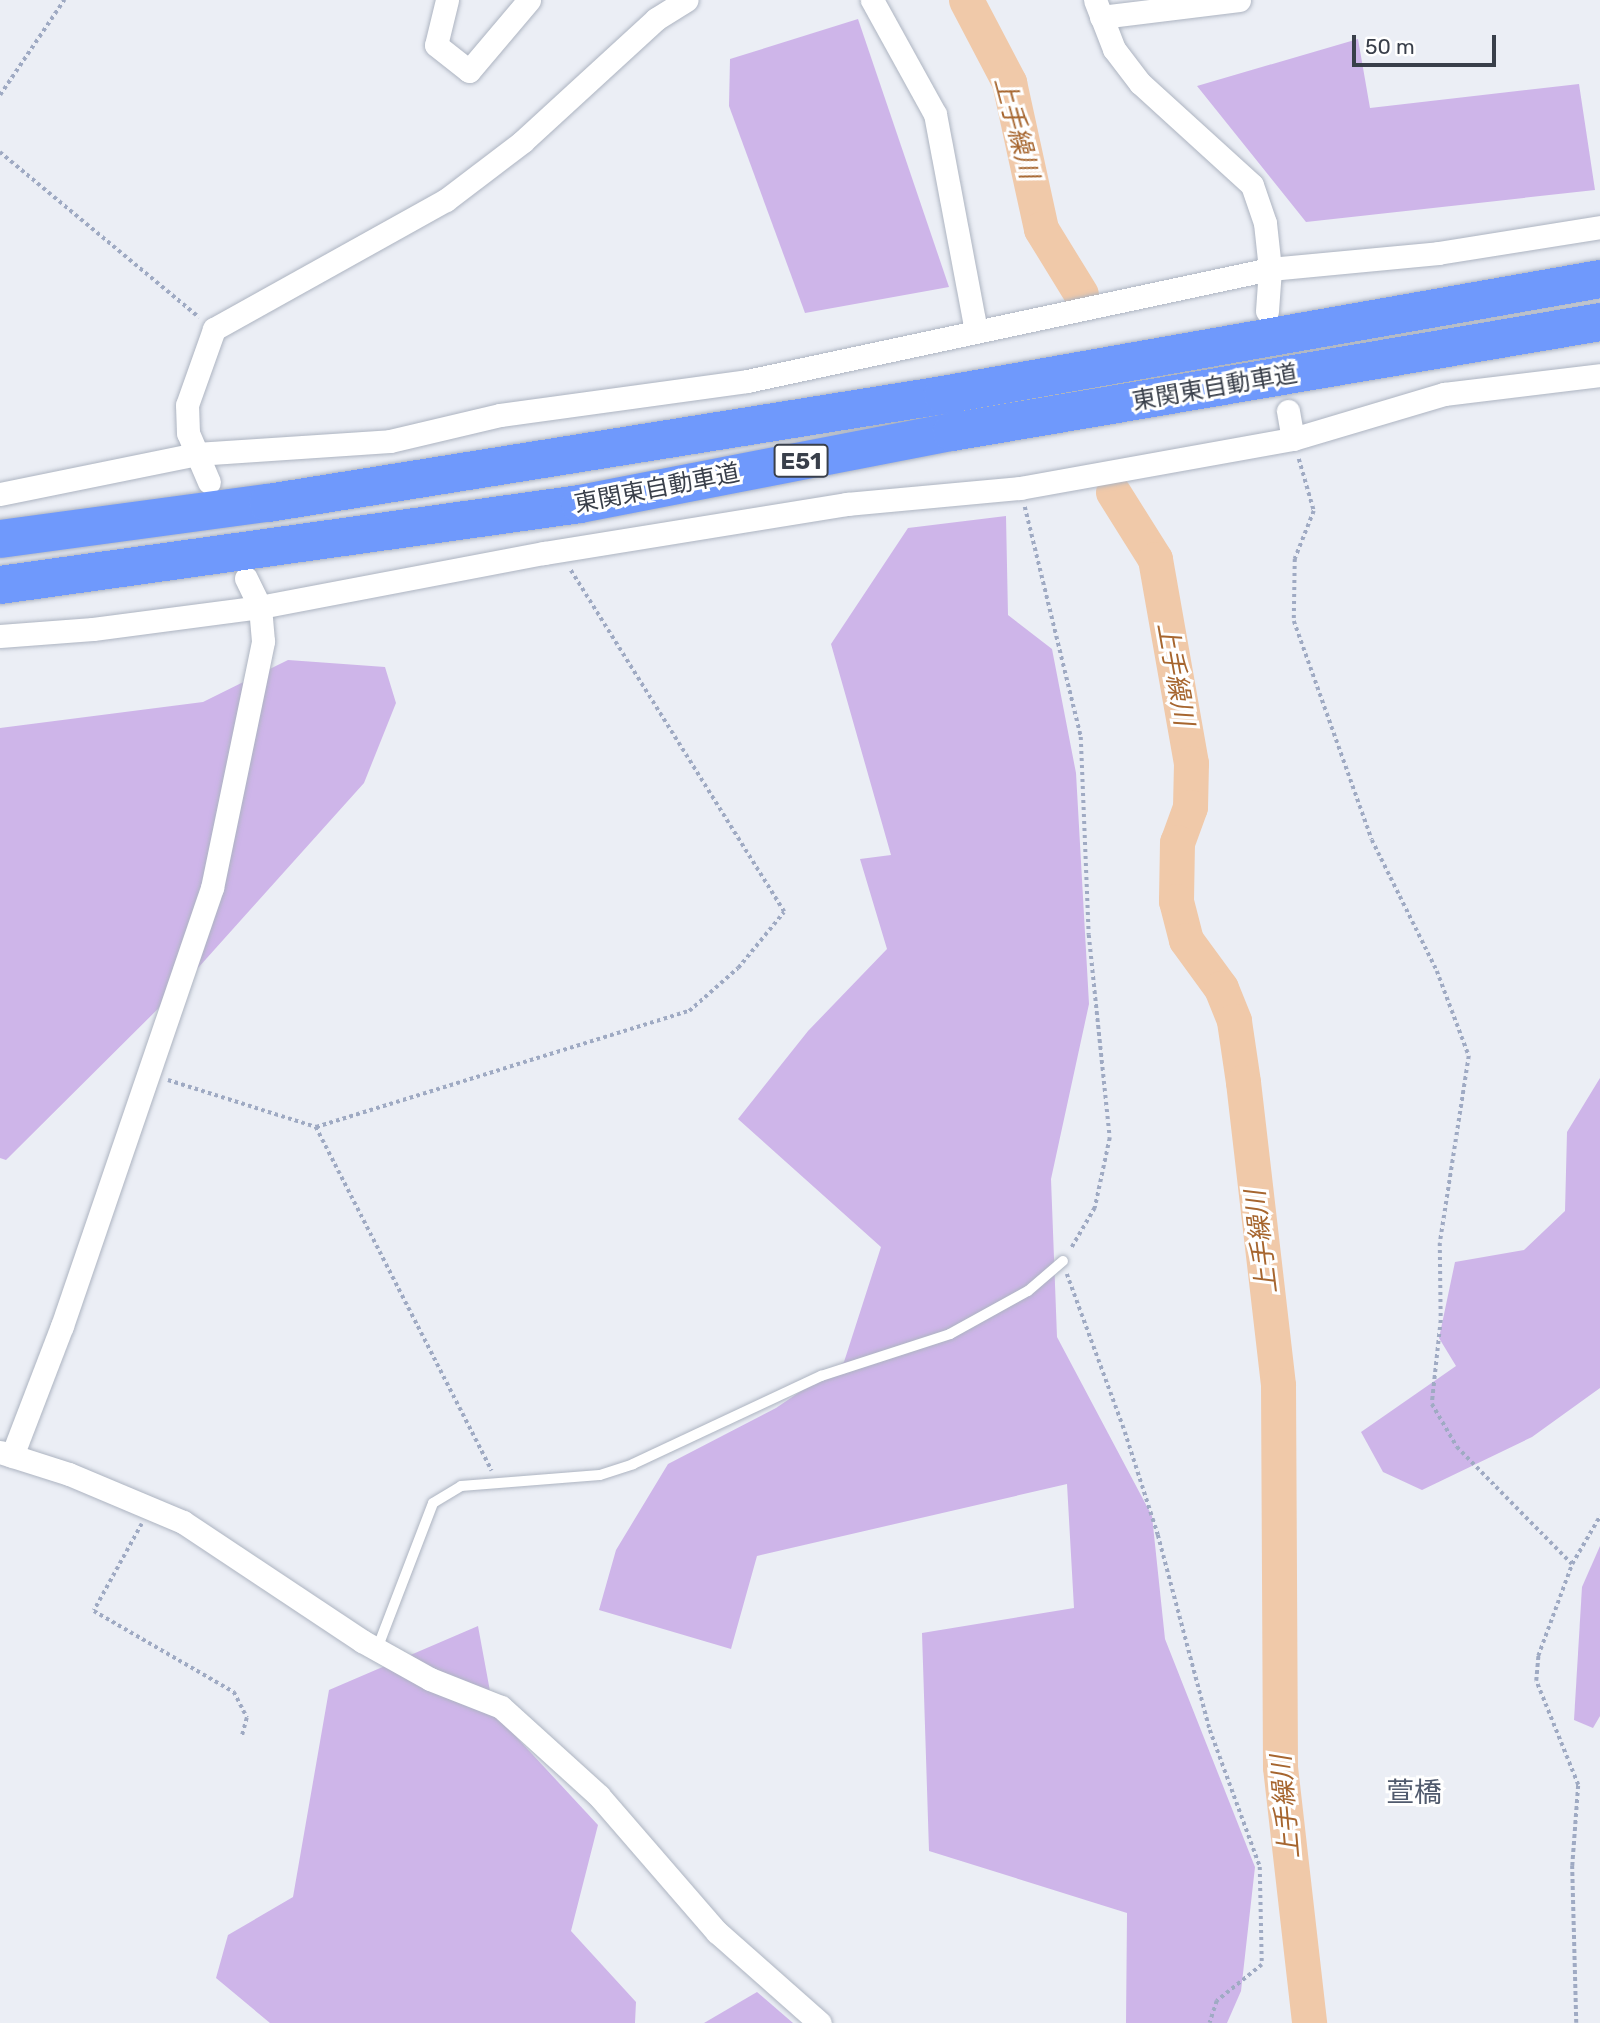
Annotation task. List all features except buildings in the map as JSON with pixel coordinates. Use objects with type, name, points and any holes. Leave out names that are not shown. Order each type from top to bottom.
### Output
[{"type":"highway","name":"東関東自動車道","points":[[0,539],[268,503],[929,397],[1600,279]]},
{"type":"highway","name":"東関東自動車道","points":[[0,585],[580,504],[952,432],[1600,322]]},
{"type":"street","points":[[447,0],[436,45],[469,71],[529,0]]},
{"type":"street","points":[[209,482],[188,433],[187,405],[214,329],[446,200],[522,142],[656,19],[687,0]]},
{"type":"street","points":[[872,0],[934,114],[976,330]]},
{"type":"street","points":[[1239,0],[1098,9],[1114,49],[1140,83],[1252,185],[1265,223],[1270,269],[1267,311]]},
{"type":"street","points":[[0,494],[196,454],[390,441],[500,415],[747,381],[1270,269],[1438,253],[1600,227]]},
{"type":"street","points":[[0,636],[93,629],[260,607],[558,550],[847,504],[1020,488],[1293,439],[1444,394],[1600,374]]},
{"type":"street","points":[[1288,411],[1293,439]]},
{"type":"street","points":[[246,578],[260,607],[264,641],[212,887],[146,1073],[62,1326],[6,1454],[152,1507],[183,1522],[377,1649],[430,1679],[501,1707],[599,1796],[717,1932],[820,2023]]},
{"type":"lane","points":[[377,1649],[433,1503],[461,1486],[600,1475],[633,1464],[821,1376],[950,1334],[1028,1292],[1063,1261]]},
{"type":"path","points":[[0,94],[64,0]]},
{"type":"path","points":[[0,152],[214,329]]},
{"type":"path","points":[[1293,439],[1314,511],[1295,559],[1293,621],[1372,840],[1437,971],[1469,1056],[1440,1243],[1441,1320],[1432,1404],[1457,1447],[1572,1564]]},
{"type":"path","points":[[1020,488],[1081,737],[1089,935],[1110,1139],[1095,1208],[1063,1261],[1125,1432],[1158,1535],[1210,1730],[1260,1867],[1262,1965],[1217,2001],[1210,2023]]},
{"type":"path","points":[[146,1073],[316,1127],[689,1011],[738,968],[784,912],[558,550]]},
{"type":"path","points":[[316,1127],[498,1483]]},
{"type":"path","points":[[152,1507],[94,1611],[234,1692],[247,1718],[242,1737]]},
{"type":"path","points":[[1576,2023],[1572,1866],[1578,1785],[1536,1681],[1538,1656],[1572,1564],[1600,1516]]},
{"type":"shaded area","points":[[858,19],[949,287],[805,313],[729,106],[730,59]]},
{"type":"shaded area","points":[[1358,39],[1370,108],[1579,84],[1595,190],[1306,222],[1197,86]]},
{"type":"shaded area","points":[[1006,516],[1008,615],[1052,649],[1076,773],[1089,1004],[1051,1179],[1057,1337],[1152,1516],[1165,1639],[1255,1867],[1241,1991],[1227,2023],[1126,2023],[1127,1913],[929,1851],[922,1633],[1074,1608],[1067,1484],[757,1556],[731,1649],[599,1610],[616,1550],[668,1464],[776,1408],[844,1362],[881,1247],[738,1119],[808,1031],[887,949],[860,859],[891,855],[831,644],[908,528]]},
{"type":"shaded area","points":[[288,660],[385,667],[396,703],[364,783],[189,978],[6,1160],[0,1158],[0,728],[203,702]]},
{"type":"shaded area","points":[[1600,1078],[1600,1388],[1532,1437],[1422,1490],[1383,1472],[1361,1432],[1456,1366],[1439,1338],[1455,1262],[1524,1250],[1565,1211],[1567,1132]]},
{"type":"shaded area","points":[[1600,1546],[1600,1716],[1593,1728],[1574,1720],[1582,1587]]},
{"type":"shaded area","points":[[478,1626],[494,1713],[598,1825],[571,1931],[636,2002],[635,2023],[270,2023],[216,1978],[228,1935],[293,1897],[329,1690]]},
{"type":"shaded area","points":[[757,1992],[793,2023],[704,2023]]},
{"type":"waterway","name":"上手繰川","points":[[966,0],[1009,82],[1041,229],[1081,294]]},
{"type":"waterway","name":"上手繰川","points":[[1113,492],[1155,559],[1191,763],[1190,807],[1177,842],[1176,901],[1186,940],[1221,988],[1234,1021],[1243,1082],[1278,1385],[1280,1767],[1309,2023]]},
{"type":"district","name":"萱橋","points":[[1414,1793]]}]
